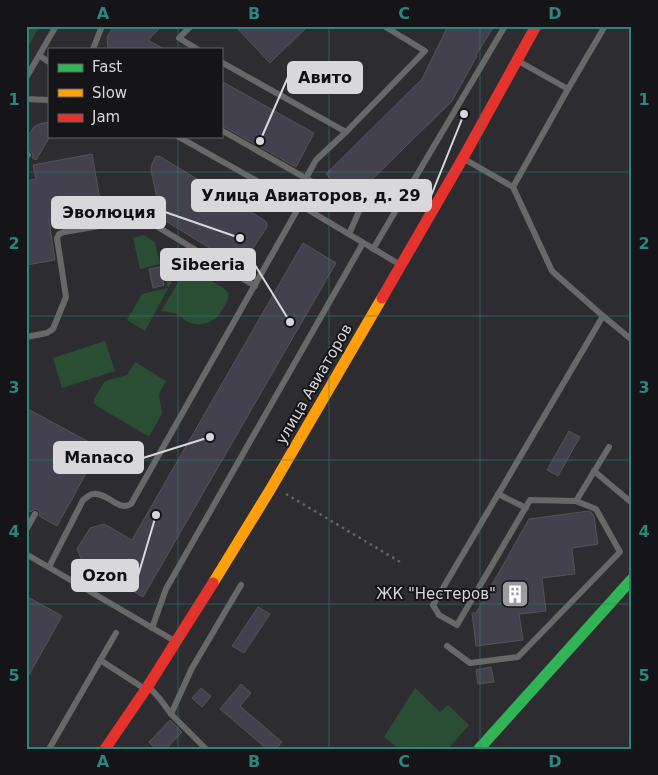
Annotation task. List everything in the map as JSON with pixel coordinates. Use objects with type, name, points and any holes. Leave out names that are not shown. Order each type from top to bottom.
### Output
[{"type":"main road","name":"улица Авиаторов","points":[[105,749],[147,688],[272,486],[463,158],[536,26]]},
{"type":"main road","points":[[479,749],[632,580]]},
{"type":"lane","points":[[26,78],[56,26]]},
{"type":"lane","points":[[93,48],[102,26]]},
{"type":"lane","points":[[191,26],[179,38],[195,48]]},
{"type":"lane","points":[[306,178],[316,160],[346,132],[424,51],[384,26]]},
{"type":"lane","points":[[373,249],[505,26]]},
{"type":"lane","points":[[513,187],[605,26]]},
{"type":"lane","points":[[40,56],[48,61]]},
{"type":"lane","points":[[517,60],[568,89]]},
{"type":"lane","points":[[222,63],[346,132]]},
{"type":"lane","points":[[26,99],[48,100]]},
{"type":"lane","points":[[222,131],[360,209],[349,234]]},
{"type":"lane","points":[[181,138],[300,205],[400,265]]},
{"type":"lane","points":[[463,158],[513,187],[552,271],[632,340]]},
{"type":"lane","points":[[49,567],[83,500],[92,494],[101,494],[123,506],[131,504],[300,205]]},
{"type":"lane","points":[[26,337],[47,333],[53,329],[66,297],[57,238],[64,232],[141,219],[148,221],[255,286]]},
{"type":"lane","points":[[152,628],[166,588],[363,243]]},
{"type":"lane","points":[[447,646],[470,663],[518,657],[620,552],[596,509],[576,501],[530,500],[457,625],[439,615],[433,605],[603,316]]},
{"type":"lane","points":[[576,501],[609,447]]},
{"type":"lane","points":[[594,471],[632,503]]},
{"type":"lane","points":[[498,494],[526,508]]},
{"type":"lane","points":[[26,530],[35,514]]},
{"type":"lane","points":[[26,554],[176,642]]},
{"type":"lane","points":[[171,714],[192,668],[241,585]]},
{"type":"lane","points":[[49,749],[116,633]]},
{"type":"lane","points":[[100,660],[147,688],[160,699],[171,714],[203,748]]},
{"type":"path","points":[[272,486],[402,563]]},
{"type":"green space","points":[[26,26],[40,26],[26,50]]},
{"type":"green space","points":[[144,235],[155,243],[160,264],[140,269],[133,238]]},
{"type":"green space","points":[[173,252],[184,259],[145,331],[127,320],[142,294],[168,288],[163,269]]},
{"type":"green space","points":[[188,269],[192,269],[225,289],[229,294],[221,312],[208,323],[190,323],[177,314],[161,311]]},
{"type":"green space","points":[[105,341],[115,371],[62,388],[53,358]]},
{"type":"green space","points":[[135,362],[166,381],[159,394],[162,414],[148,436],[94,403],[94,399],[105,381],[127,375]]},
{"type":"green space","points":[[415,688],[440,712],[448,705],[469,725],[448,749],[399,749],[384,737]]},
{"type":"building","points":[[114,26],[162,26],[148,40],[162,48],[108,48],[107,37]]},
{"type":"building","points":[[235,26],[308,26],[270,63]]},
{"type":"building","points":[[448,26],[494,26],[476,55],[452,101],[352,199],[326,174],[422,79]]},
{"type":"building","points":[[222,82],[314,133],[296,167],[222,126]]},
{"type":"building","points":[[48,122],[49,138],[36,160],[32,158],[31,151],[26,150],[26,140],[33,128],[39,124]]},
{"type":"building","points":[[92,154],[102,211],[49,220],[55,260],[26,265],[26,181],[36,179],[33,165]]},
{"type":"building","points":[[156,156],[161,157],[267,223],[267,227],[251,251],[237,260],[229,260],[161,218],[151,170]]},
{"type":"building","points":[[303,243],[336,263],[143,597],[82,561],[77,549],[90,528],[104,524],[132,540]]},
{"type":"building","points":[[160,267],[164,285],[153,288],[149,269]]},
{"type":"building","points":[[26,408],[100,448],[57,526],[39,516],[40,512],[37,509],[31,512],[26,509]]},
{"type":"building","points":[[569,431],[580,437],[558,476],[547,470]]},
{"type":"building","name":"ЖК \"Нестеров\"","points":[[589,511],[594,516],[598,544],[572,548],[575,574],[542,578],[546,611],[519,614],[523,640],[476,646],[472,613],[476,613],[529,519]]},
{"type":"building","points":[[26,596],[62,616],[26,680]]},
{"type":"building","points":[[258,607],[270,614],[244,653],[232,646]]},
{"type":"building","points":[[491,667],[494,682],[478,684],[476,670]]},
{"type":"building","points":[[241,684],[251,693],[240,706],[282,742],[276,749],[267,749],[220,709]]},
{"type":"building","points":[[201,688],[211,696],[202,707],[192,698]]},
{"type":"building","points":[[170,720],[182,732],[166,749],[156,749],[149,742]]},
{"type":"traffic: fast","points":[[479,749],[632,579]]},
{"type":"traffic: slow","points":[[213,583],[270,490],[382,298]]},
{"type":"traffic: jam","points":[[382,298],[463,158],[536,26]]},
{"type":"traffic: jam","points":[[105,749],[148,686],[213,583]]},
{"type":"place","name":"Улица Авиаторов, д. 29","points":[[464,114]]},
{"type":"place","name":"Авито","points":[[260,141]]},
{"type":"place","name":"Эволюция","points":[[240,238]]},
{"type":"place","name":"Sibeeria","points":[[290,322]]},
{"type":"place","name":"Manaco","points":[[210,437]]},
{"type":"place","name":"Ozon","points":[[156,515]]},
{"type":"place","name":"ЖК \"Нестеров\"","points":[[515,594]]}]
